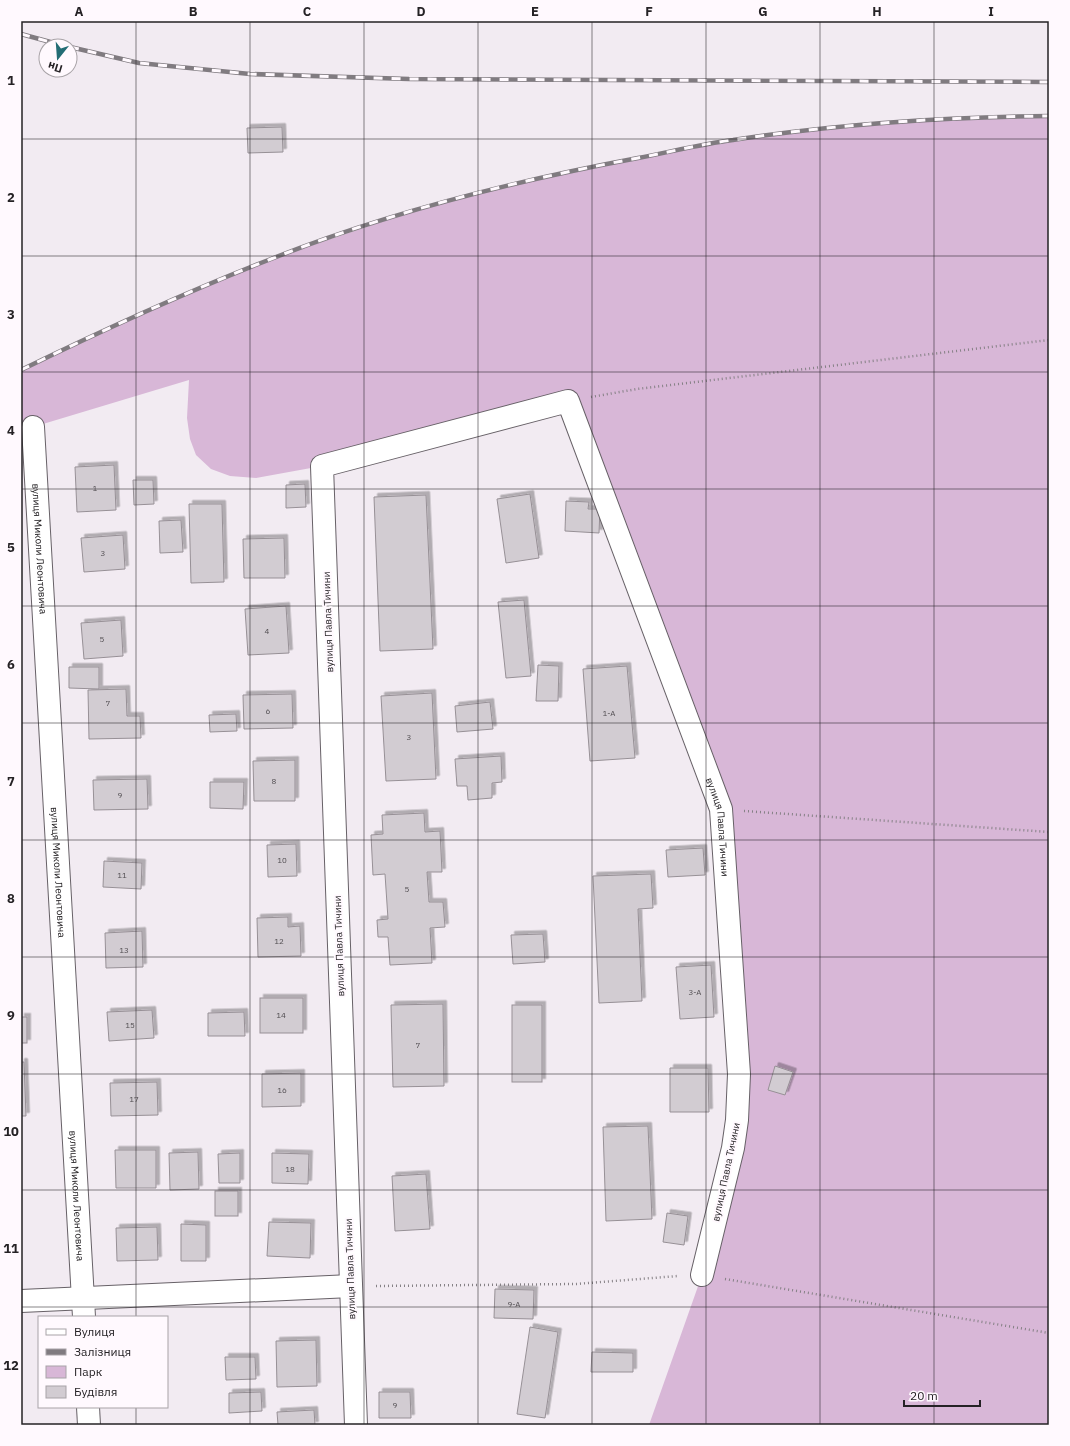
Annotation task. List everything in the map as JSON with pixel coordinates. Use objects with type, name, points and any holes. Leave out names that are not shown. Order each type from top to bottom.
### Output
[{"type":"street","name":"вулиця Павла Тичини","points":[[356,1425],[322,466],[568,400],[722,809],[739,1074],[739,1098],[733,1148],[702,1275]]},
{"type":"street","name":"вулиця Миколи Леонтовича","points":[[33,427],[83,1308]]},
{"type":"street","points":[[21,1301],[83,1308],[351,1286]]},
{"type":"street","points":[[88,1408],[89,1425]]},
{"type":"path","points":[[568,400],[637,389],[1049,340]]},
{"type":"path","points":[[722,809],[1049,832]]},
{"type":"green space","points":[[997,116],[1049,116],[1049,1425],[649,1425],[702,1275],[733,1148],[722,809],[568,401],[322,466],[256,478],[230,476],[211,469],[196,455],[190,439],[187,418],[189,380],[33,427],[21,428],[21,371],[135,315],[271,259],[402,215],[495,188],[576,169],[731,140],[872,123]]},
{"type":"building","points":[[282,127],[283,152],[248,153],[247,128]]},
{"type":"building","points":[[114,465],[116,510],[77,512],[75,467]]},
{"type":"building","points":[[133,480],[153,480],[154,504],[134,505]]},
{"type":"building","points":[[305,484],[306,507],[286,508],[286,485]]},
{"type":"building","points":[[530,494],[539,558],[506,563],[497,499]]},
{"type":"building","points":[[426,495],[433,649],[380,651],[374,497]]},
{"type":"building","points":[[566,501],[589,502],[588,509],[600,509],[599,533],[565,531]]},
{"type":"building","points":[[189,504],[222,504],[224,582],[191,583]]},
{"type":"building","points":[[181,520],[183,552],[160,553],[159,521]]},
{"type":"building","points":[[123,535],[125,569],[84,572],[81,538]]},
{"type":"building","points":[[284,538],[285,578],[244,578],[243,539]]},
{"type":"building","points":[[524,600],[531,676],[506,678],[498,602]]},
{"type":"building","points":[[286,606],[289,653],[248,655],[245,609]]},
{"type":"building","points":[[121,620],[123,656],[84,659],[81,623]]},
{"type":"building","points":[[538,665],[559,666],[558,701],[536,701]]},
{"type":"building","points":[[627,666],[635,758],[590,761],[583,669]]},
{"type":"building","points":[[69,667],[99,667],[99,689],[69,688]]},
{"type":"building","points":[[126,689],[127,716],[140,716],[141,738],[89,739],[88,690]]},
{"type":"building","points":[[432,693],[436,779],[386,781],[381,696]]},
{"type":"building","points":[[292,694],[293,728],[244,729],[243,695]]},
{"type":"building","points":[[490,702],[493,729],[457,732],[455,706]]},
{"type":"building","points":[[236,714],[237,731],[210,732],[209,715]]},
{"type":"building","points":[[501,756],[502,782],[492,783],[492,798],[468,800],[467,786],[457,786],[455,759]]},
{"type":"building","points":[[295,760],[295,801],[254,801],[253,761]]},
{"type":"building","points":[[147,779],[148,809],[94,810],[93,780]]},
{"type":"building","points":[[210,782],[244,782],[243,809],[210,808]]},
{"type":"building","points":[[424,813],[425,832],[440,831],[442,872],[427,872],[429,902],[443,902],[445,927],[430,928],[432,963],[390,965],[388,937],[378,937],[377,920],[388,919],[385,874],[373,875],[371,835],[383,834],[382,815]]},
{"type":"building","points":[[296,844],[297,876],[268,877],[267,845]]},
{"type":"building","points":[[703,848],[705,875],[668,877],[666,850]]},
{"type":"building","points":[[104,861],[142,863],[141,889],[103,887]]},
{"type":"building","points":[[651,874],[653,908],[638,909],[642,1001],[599,1003],[593,876]]},
{"type":"building","points":[[288,917],[288,927],[300,926],[301,956],[258,957],[257,918]]},
{"type":"building","points":[[142,931],[143,967],[106,968],[105,933]]},
{"type":"building","points":[[543,934],[545,962],[513,964],[511,935]]},
{"type":"building","points":[[711,965],[714,1017],[680,1019],[676,967]]},
{"type":"building","points":[[260,998],[303,998],[303,1033],[260,1033]]},
{"type":"building","points":[[443,1004],[444,1086],[393,1087],[391,1005]]},
{"type":"building","points":[[512,1005],[542,1005],[542,1082],[512,1082]]},
{"type":"building","points":[[152,1010],[154,1038],[109,1041],[107,1012]]},
{"type":"building","points":[[244,1012],[245,1036],[208,1036],[208,1013]]},
{"type":"building","points":[[21,1017],[27,1017],[27,1043],[21,1043]]},
{"type":"building","points":[[21,1062],[24,1062],[26,1116],[21,1116]]},
{"type":"building","points":[[775,1066],[793,1072],[785,1095],[768,1090]]},
{"type":"building","points":[[670,1068],[708,1068],[709,1112],[670,1112]]},
{"type":"building","points":[[301,1073],[301,1106],[262,1107],[262,1074]]},
{"type":"building","points":[[157,1082],[158,1115],[111,1116],[110,1083]]},
{"type":"building","points":[[648,1126],[652,1219],[606,1221],[603,1127]]},
{"type":"building","points":[[115,1150],[156,1150],[156,1188],[116,1188]]},
{"type":"building","points":[[198,1152],[199,1189],[170,1190],[169,1153]]},
{"type":"building","points":[[240,1153],[240,1183],[219,1183],[218,1154]]},
{"type":"building","points":[[272,1153],[309,1154],[308,1184],[272,1183]]},
{"type":"building","points":[[426,1174],[430,1229],[395,1231],[392,1176]]},
{"type":"building","points":[[215,1191],[238,1191],[238,1216],[215,1216]]},
{"type":"building","points":[[667,1213],[688,1216],[684,1245],[663,1242]]},
{"type":"building","points":[[269,1222],[311,1223],[310,1258],[267,1256]]},
{"type":"building","points":[[181,1224],[206,1225],[206,1261],[181,1261]]},
{"type":"building","points":[[157,1227],[158,1260],[117,1261],[116,1228]]},
{"type":"building","points":[[495,1289],[534,1290],[533,1319],[494,1318]]},
{"type":"building","points":[[530,1327],[558,1332],[545,1418],[517,1414]]},
{"type":"building","points":[[316,1340],[317,1386],[277,1387],[276,1341]]},
{"type":"building","points":[[592,1352],[633,1353],[633,1372],[591,1372]]},
{"type":"building","points":[[225,1357],[255,1357],[256,1379],[226,1380]]},
{"type":"building","points":[[261,1392],[262,1411],[229,1413],[229,1393]]},
{"type":"building","points":[[379,1392],[410,1392],[411,1418],[379,1418]]},
{"type":"building","points":[[314,1410],[315,1425],[278,1425],[277,1412]]},
{"type":"railway","points":[[21,34],[38,39]]},
{"type":"railway","points":[[78,49],[139,63],[250,74],[409,79],[1049,82]]},
{"type":"railway","points":[[21,370],[145,312],[271,259],[316,242],[406,212],[498,188],[591,167],[697,146],[772,134],[891,122],[1049,116]]}]
